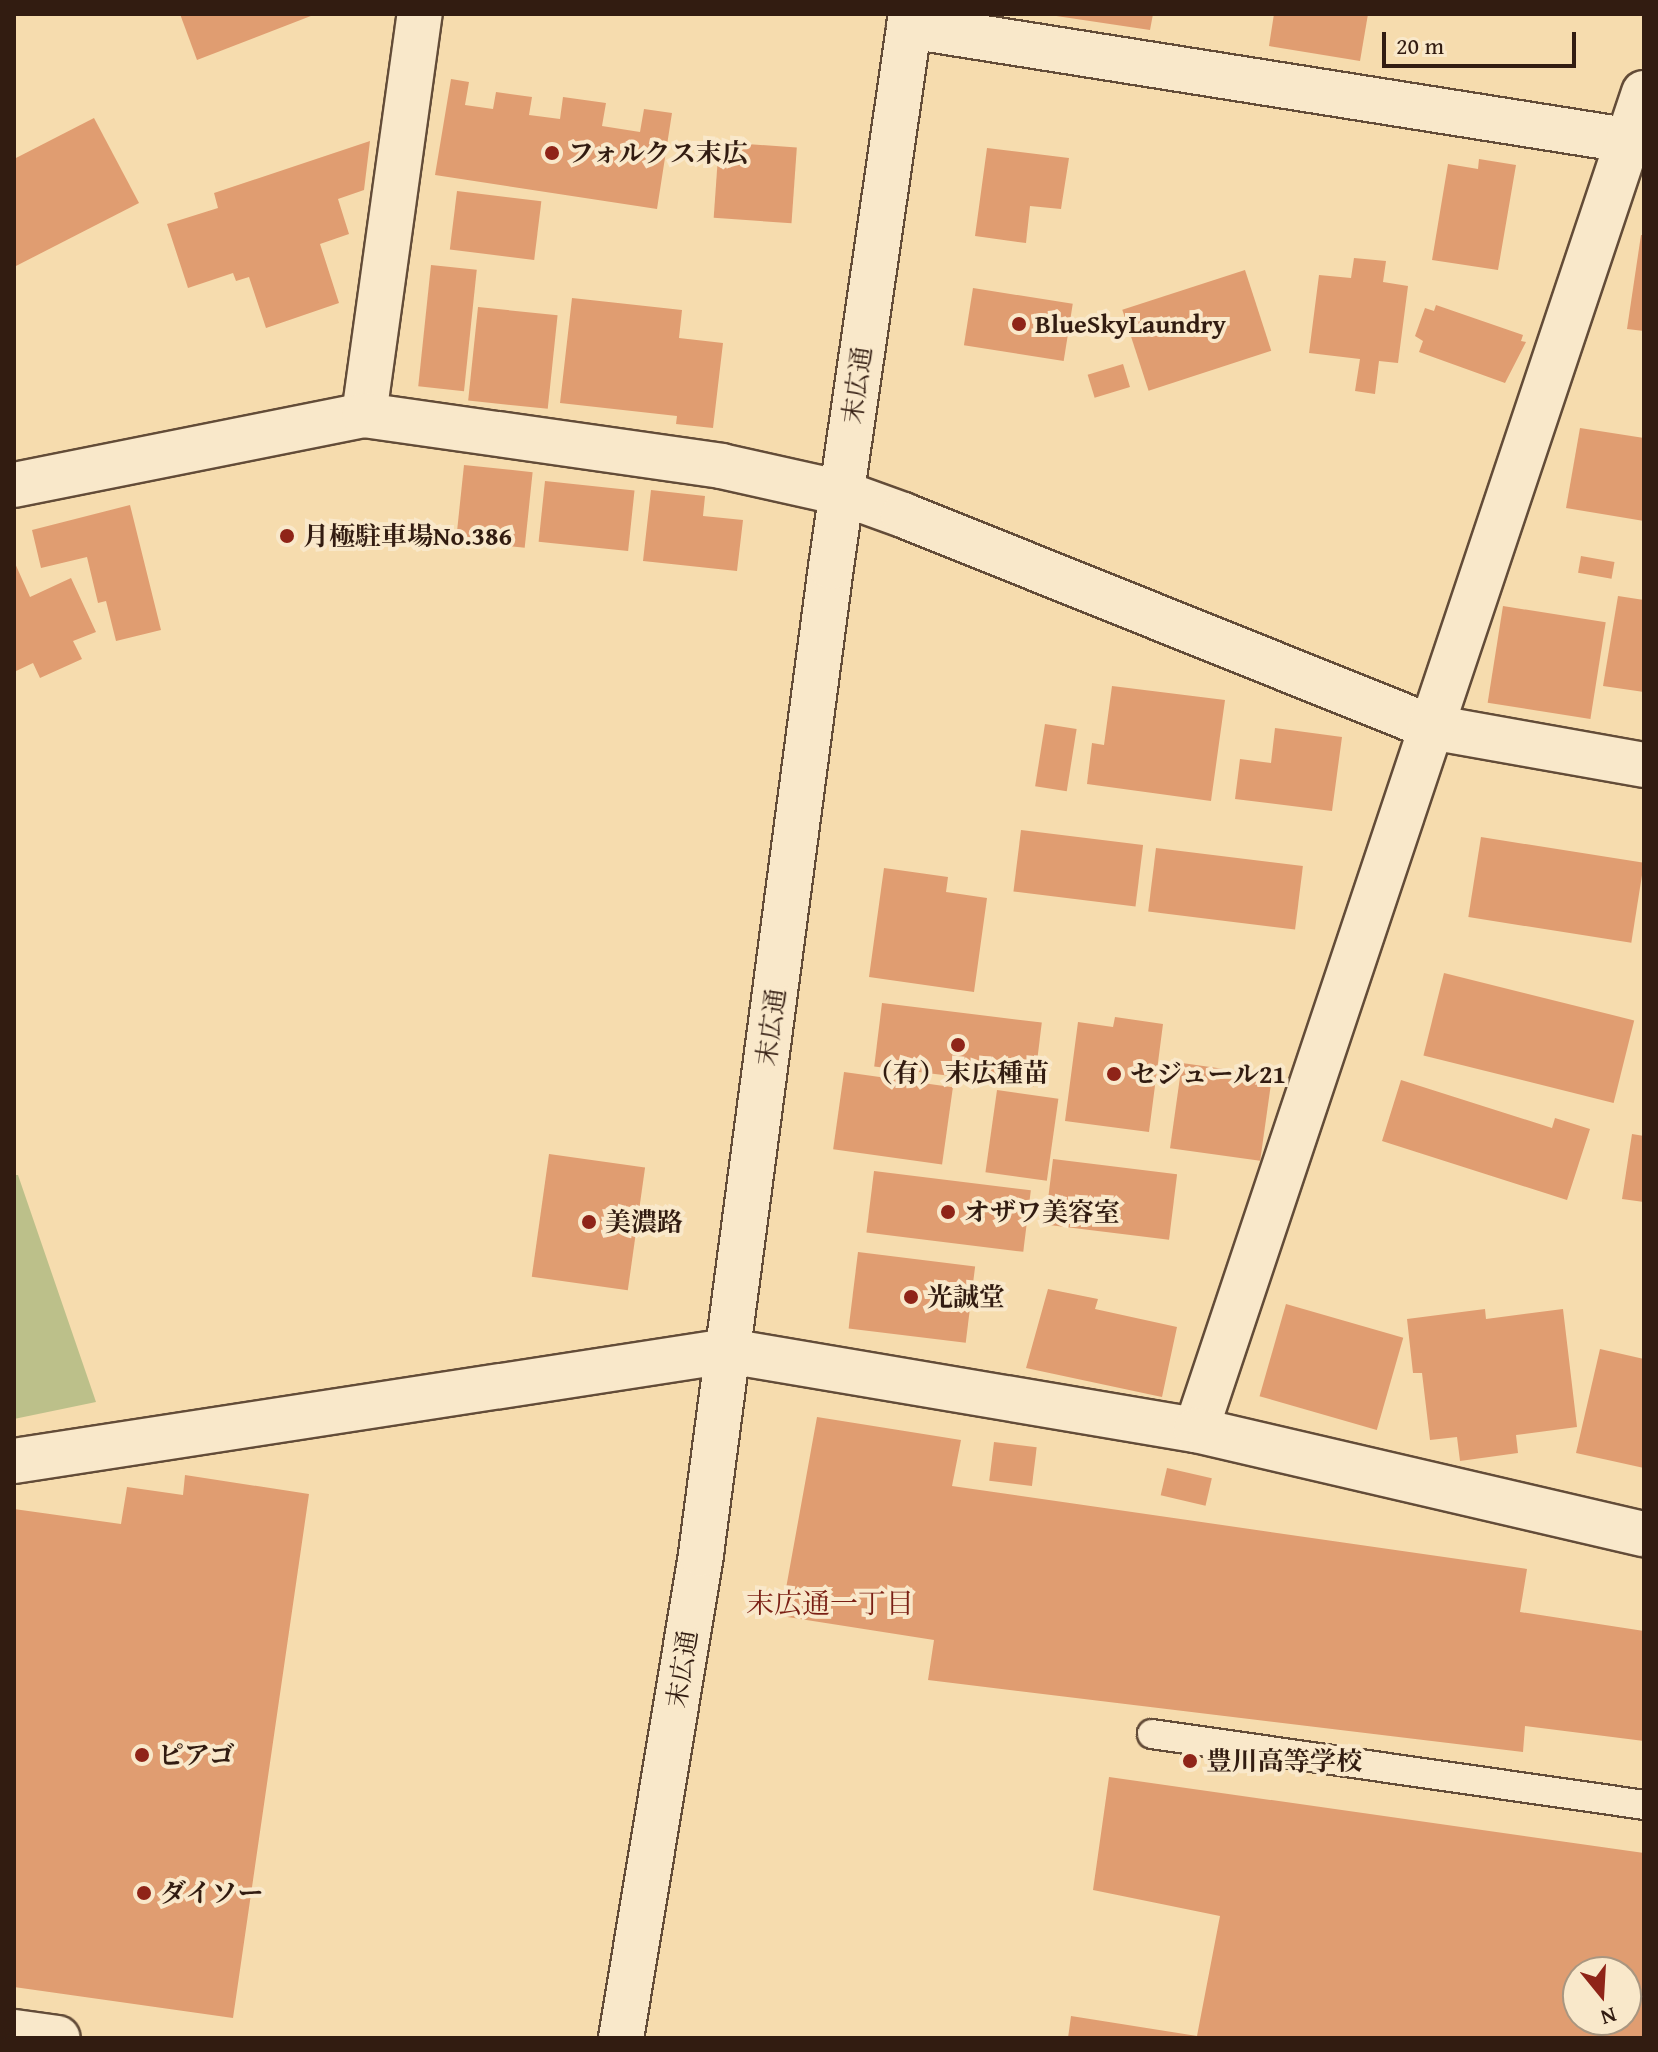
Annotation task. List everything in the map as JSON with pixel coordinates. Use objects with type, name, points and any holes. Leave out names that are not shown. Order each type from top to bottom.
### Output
[{"type":"street","points":[[364,415],[420,14]]},
{"type":"street","points":[[910,20],[1637,142]]},
{"type":"street","name":"末広通","points":[[621,2038],[701,1554],[842,493],[910,20]]},
{"type":"street","points":[[1196,1430],[1431,727],[1637,142],[1644,93]]},
{"type":"street","points":[[14,485],[364,415],[721,466],[842,493],[1431,727],[1644,765]]},
{"type":"street","points":[[14,1461],[728,1351],[1196,1430],[1644,1534]]},
{"type":"street","points":[[14,2032],[58,2038]]},
{"type":"lane","points":[[1152,1734],[1644,1805]]},
{"type":"green space","points":[[14,1175],[18,1175],[96,1402],[14,1419]]},
{"type":"building","points":[[180,14],[316,14],[197,60]]},
{"type":"building","points":[[1043,14],[1153,14],[1150,30]]},
{"type":"building","points":[[1274,14],[1368,14],[1360,61],[1269,46]]},
{"type":"building","name":"フォルクス末広","points":[[451,79],[469,82],[465,105],[493,109],[496,92],[532,97],[529,115],[560,119],[563,97],[606,103],[602,126],[640,132],[644,109],[672,113],[657,209],[435,175]]},
{"type":"building","points":[[94,118],[139,203],[14,267],[14,159]]},
{"type":"building","points":[[370,141],[364,190],[338,199],[349,234],[320,244],[339,303],[266,328],[249,277],[236,281],[233,273],[188,288],[167,224],[218,208],[214,193]]},
{"type":"building","points":[[719,142],[797,147],[792,223],[714,218]]},
{"type":"building","points":[[987,148],[1069,158],[1061,209],[1030,206],[1026,243],[975,236]]},
{"type":"building","points":[[1479,159],[1516,165],[1498,270],[1432,260],[1448,164],[1478,169]]},
{"type":"building","points":[[457,191],[541,201],[534,260],[450,250]]},
{"type":"building","points":[[1641,235],[1644,235],[1644,331],[1627,329]]},
{"type":"building","points":[[1354,258],[1386,261],[1383,282],[1408,286],[1398,363],[1379,361],[1375,394],[1355,391],[1360,359],[1309,353],[1319,275],[1351,278]]},
{"type":"building","points":[[431,265],[477,270],[464,391],[418,386]]},
{"type":"building","points":[[1245,270],[1271,351],[1149,391],[1122,310]]},
{"type":"building","name":"BlueSkyLaundry","points":[[973,288],[1073,304],[1064,361],[964,345]]},
{"type":"building","points":[[572,298],[682,310],[679,338],[723,343],[713,428],[676,424],[677,416],[560,403]]},
{"type":"building","points":[[1436,305],[1523,335],[1521,341],[1526,342],[1505,383],[1419,352],[1423,341],[1415,336],[1425,308],[1434,311]]},
{"type":"building","points":[[478,307],[558,315],[548,409],[468,400]]},
{"type":"building","points":[[1123,364],[1130,387],[1095,398],[1088,375]]},
{"type":"building","points":[[1580,428],[1644,438],[1644,521],[1566,508]]},
{"type":"building","points":[[464,465],[533,472],[525,548],[456,541]]},
{"type":"building","points":[[545,481],[635,490],[628,551],[539,542]]},
{"type":"building","points":[[651,490],[705,496],[703,516],[743,520],[737,571],[643,561]]},
{"type":"building","points":[[130,505],[161,630],[116,641],[106,601],[98,603],[87,557],[41,568],[32,530]]},
{"type":"building","points":[[1581,556],[1614,562],[1612,579],[1578,573]]},
{"type":"building","points":[[14,561],[30,597],[71,578],[96,632],[73,641],[82,659],[40,678],[33,663],[14,672]]},
{"type":"building","points":[[1618,596],[1644,600],[1644,692],[1603,686]]},
{"type":"building","points":[[1503,606],[1606,622],[1590,719],[1488,703]]},
{"type":"building","points":[[1112,686],[1225,700],[1211,801],[1087,784],[1092,743],[1104,745]]},
{"type":"building","points":[[1045,724],[1077,729],[1067,791],[1035,786]]},
{"type":"building","points":[[1275,728],[1342,737],[1332,811],[1235,799],[1240,759],[1271,763]]},
{"type":"building","points":[[1021,830],[1143,845],[1136,907],[1013,892]]},
{"type":"building","points":[[1481,837],[1644,863],[1631,943],[1468,917]]},
{"type":"building","points":[[1156,848],[1303,866],[1295,930],[1148,912]]},
{"type":"building","points":[[884,868],[948,877],[946,892],[987,898],[974,992],[869,977]]},
{"type":"building","points":[[1444,973],[1634,1020],[1614,1103],[1423,1055]]},
{"type":"building","name":"（有）末広種苗","points":[[882,1003],[1042,1023],[1034,1086],[874,1067]]},
{"type":"building","name":"セジュール21","points":[[1115,1017],[1163,1024],[1149,1132],[1065,1121],[1078,1022],[1113,1027]]},
{"type":"building","points":[[1182,1063],[1272,1076],[1260,1161],[1170,1148]]},
{"type":"building","points":[[844,1072],[953,1087],[942,1165],[833,1149]]},
{"type":"building","points":[[1401,1080],[1552,1128],[1555,1118],[1590,1129],[1567,1200],[1382,1141]]},
{"type":"building","points":[[997,1090],[1058,1099],[1047,1181],[985,1172]]},
{"type":"building","points":[[1632,1134],[1644,1136],[1644,1202],[1622,1199]]},
{"type":"building","name":"美濃路","points":[[549,1154],[645,1167],[628,1290],[532,1277]]},
{"type":"building","points":[[1053,1159],[1177,1174],[1169,1240],[1045,1225]]},
{"type":"building","name":"オザワ美容室","points":[[874,1171],[1031,1190],[1023,1252],[866,1233]]},
{"type":"building","name":"光誠堂","points":[[858,1252],[975,1266],[966,1343],[849,1328]]},
{"type":"building","points":[[1048,1289],[1098,1299],[1095,1309],[1177,1327],[1162,1397],[1026,1368]]},
{"type":"building","points":[[1286,1304],[1403,1338],[1377,1430],[1260,1396]]},
{"type":"building","points":[[1485,1309],[1486,1319],[1563,1309],[1577,1427],[1516,1435],[1518,1453],[1460,1461],[1457,1437],[1430,1440],[1422,1373],[1413,1373],[1407,1319]]},
{"type":"building","points":[[1600,1349],[1644,1359],[1644,1468],[1576,1453]]},
{"type":"building","points":[[817,1417],[961,1440],[952,1486],[1527,1569],[1520,1612],[1644,1631],[1644,1741],[1525,1726],[1523,1752],[928,1680],[934,1640],[781,1616]]},
{"type":"building","points":[[994,1442],[1037,1447],[1032,1486],[989,1481]]},
{"type":"building","points":[[1167,1468],[1212,1478],[1206,1506],[1161,1495]]},
{"type":"building","name":"ピアゴ","points":[[185,1475],[309,1494],[233,2018],[14,1987],[14,1509],[121,1524],[127,1487],[183,1495]]},
{"type":"building","points":[[1109,1777],[1644,1853],[1644,2038],[1068,2038],[1071,2016],[1197,2036],[1220,1916],[1093,1890]]},
{"type":"place","name":"フォルクス末広","points":[[552,153]]},
{"type":"place","name":"BlueSkyLaundry","points":[[1019,324]]},
{"type":"place","name":"月極駐車場No.386","points":[[287,536]]},
{"type":"place","name":"（有）末広種苗","points":[[958,1045]]},
{"type":"place","name":"セジュール21","points":[[1114,1074]]},
{"type":"place","name":"オザワ美容室","points":[[948,1212]]},
{"type":"place","name":"美濃路","points":[[589,1222]]},
{"type":"place","name":"光誠堂","points":[[911,1297]]},
{"type":"place","name":"ピアゴ","points":[[142,1755]]},
{"type":"place","name":"豊川高等学校","points":[[1190,1761]]},
{"type":"place","name":"ダイソー","points":[[144,1893]]},
{"type":"district","name":"末広通一丁目","points":[[830,1603]]}]
